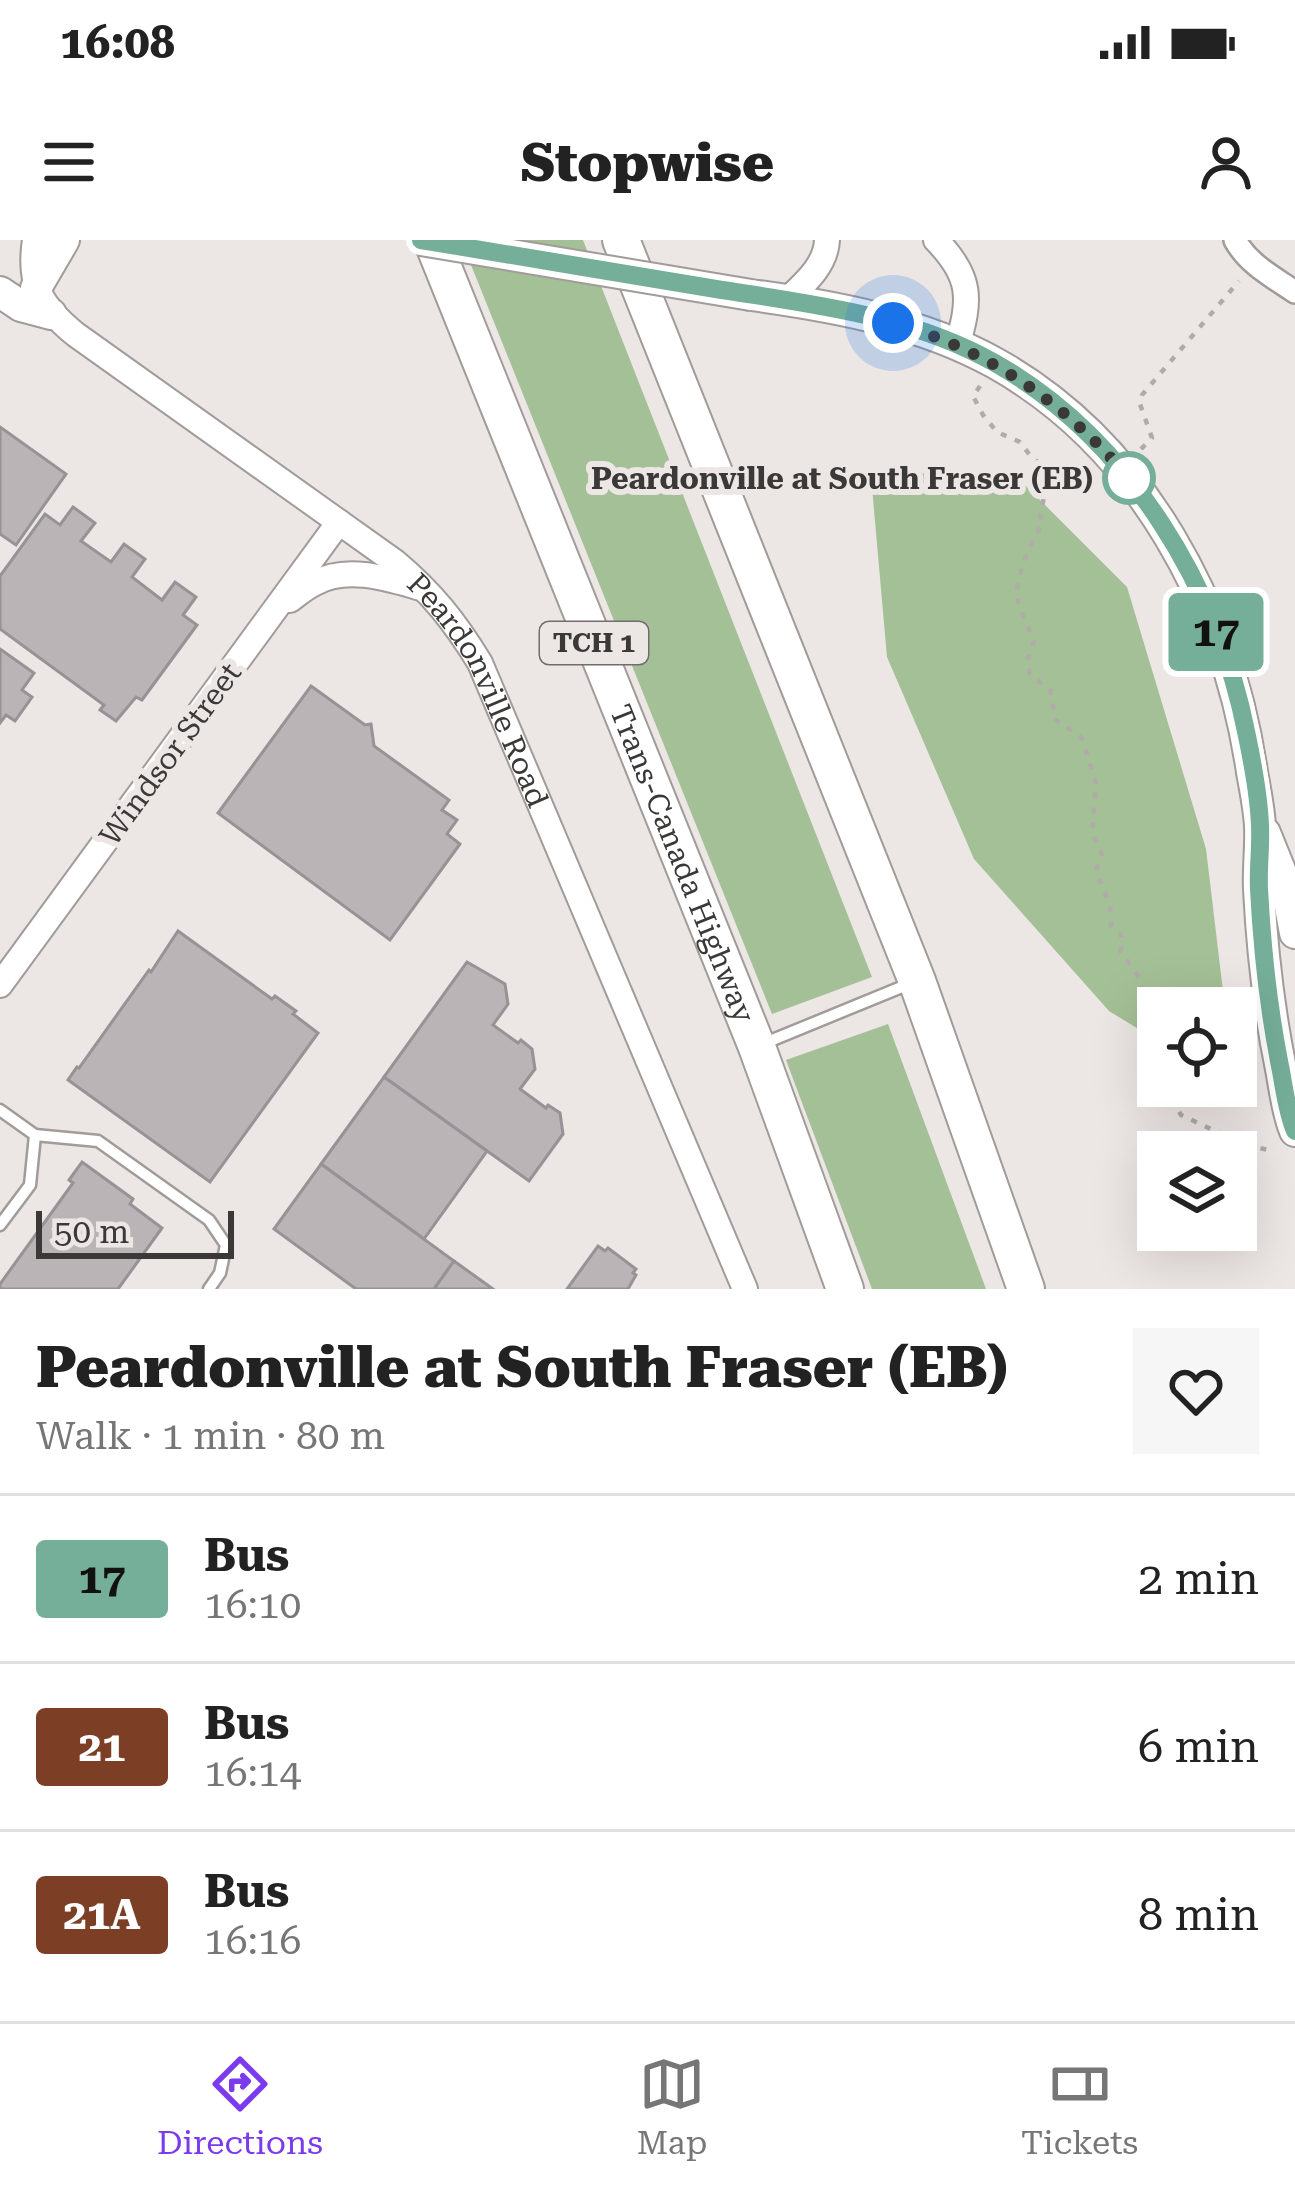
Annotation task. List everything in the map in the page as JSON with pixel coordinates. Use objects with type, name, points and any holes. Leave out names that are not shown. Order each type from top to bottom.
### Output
[{"type":"highway","name":"Trans-Canada Highway","points":[[432,240],[757,1047],[845,1289]]},
{"type":"highway","points":[[620,240],[917,981],[1026,1289]]},
{"type":"main road","points":[[0,292],[20,306],[43,301],[64,240]]},
{"type":"main road","points":[[421,240],[787,300],[922,331],[994,362],[1053,404],[1119,466],[1183,557],[1220,639],[1246,733],[1260,822],[1259,886],[1269,1008],[1287,1142]]},
{"type":"main road","points":[[1260,822],[1286,885],[1295,933]]},
{"type":"street","points":[[35,240],[32,259],[43,301]]},
{"type":"street","points":[[787,300],[812,277],[827,250],[827,240]]},
{"type":"street","points":[[936,240],[956,260],[967,287],[967,312],[957,346]]},
{"type":"street","points":[[1235,240],[1254,263],[1295,292]]},
{"type":"street","name":"Peardonville Road","points":[[43,301],[75,334],[395,562],[428,590],[458,627],[480,663],[745,1289]]},
{"type":"street","name":"Windsor Street","points":[[0,985],[338,522]]},
{"type":"street","points":[[274,612],[318,580],[345,576],[374,575],[428,590]]},
{"type":"lane","points":[[757,1047],[917,981]]},
{"type":"lane","points":[[0,1110],[35,1135],[98,1141],[209,1220],[226,1245],[220,1274],[208,1289]]},
{"type":"lane","points":[[0,1225],[30,1185],[35,1135]]},
{"type":"path","points":[[1119,466],[1152,438],[1140,404],[1142,395],[1254,263]]},
{"type":"path","points":[[994,362],[973,397],[997,431],[1020,442],[1049,477],[1042,525],[1033,536],[1017,591],[1034,640],[1027,661],[1030,674],[1050,690],[1056,720],[1082,738],[1096,783],[1092,834],[1102,854],[1096,871],[1110,906],[1111,926],[1121,934],[1121,952],[1141,987]]},
{"type":"path","points":[[1176,1107],[1181,1115],[1245,1145],[1287,1142]]},
{"type":"green space","points":[[461,240],[583,240],[872,977],[772,1014]]},
{"type":"green space","points":[[1009,469],[1127,587],[1206,849],[1222,987],[1137,987],[1137,1028],[1109,1011],[974,859],[887,657],[871,476]]},
{"type":"green space","points":[[888,1024],[986,1289],[872,1289],[786,1060]]},
{"type":"building","points":[[0,427],[66,474],[16,545],[0,534]]},
{"type":"building","points":[[73,507],[95,523],[81,541],[111,562],[124,544],[145,559],[132,577],[162,600],[175,582],[196,597],[183,615],[197,625],[142,700],[136,697],[116,721],[100,710],[104,705],[0,629],[0,576],[45,514],[60,525]]},
{"type":"building","points":[[0,649],[34,673],[22,690],[32,697],[15,721],[6,715],[0,723]]},
{"type":"building","points":[[311,686],[365,725],[371,724],[374,746],[449,800],[442,810],[457,820],[447,834],[460,844],[390,940],[218,813]]},
{"type":"building","points":[[178,931],[296,1011],[293,1014],[318,1033],[210,1182],[68,1080]]},
{"type":"building","points":[[467,962],[505,984],[508,1004],[493,1025],[532,1049],[535,1069],[520,1089],[560,1113],[563,1134],[529,1181],[384,1077]]},
{"type":"building","points":[[384,1077],[487,1151],[424,1239],[321,1164]]},
{"type":"building","points":[[82,1162],[133,1199],[130,1204],[162,1228],[118,1289],[0,1289],[73,1183],[69,1180]]},
{"type":"building","points":[[321,1164],[454,1261],[434,1289],[356,1289],[274,1229]]},
{"type":"building","points":[[598,1246],[636,1269],[628,1289],[567,1289]]},
{"type":"building","points":[[454,1261],[493,1289],[434,1289]]},
{"type":"bus line","name":"17","points":[[421,240],[787,300],[922,331],[994,362],[1087,433],[1138,489],[1183,557],[1220,639],[1246,733],[1260,822],[1259,886],[1269,1008],[1295,1131]]},
{"type":"place","name":"Peardonville at South Fraser (EB)","points":[[1129,478]]},
{"type":"route","points":[[893,323],[994,362],[1087,433],[1138,489],[1129,478]]}]
